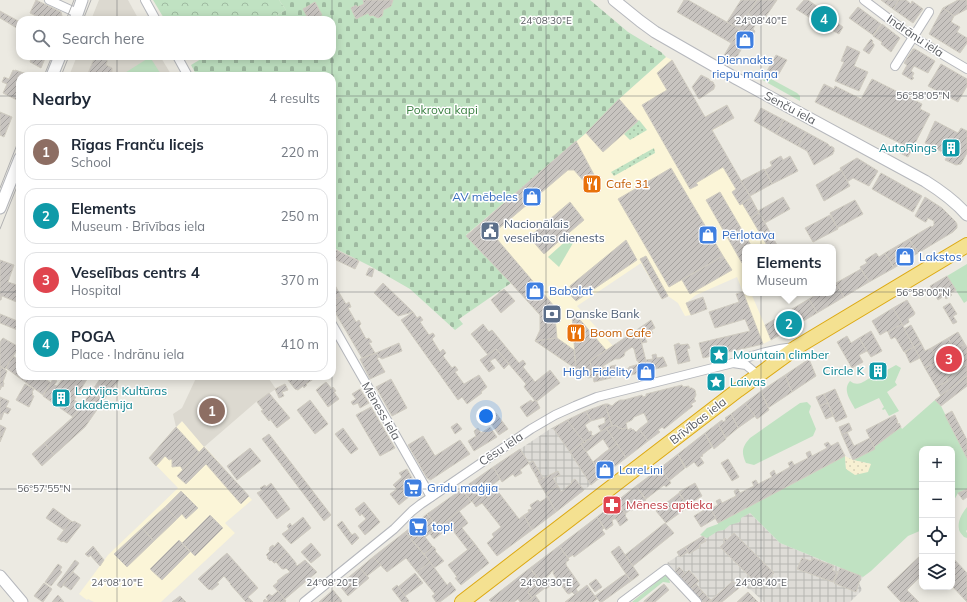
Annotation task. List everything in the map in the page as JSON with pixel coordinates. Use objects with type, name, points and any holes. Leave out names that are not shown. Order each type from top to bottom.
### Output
[{"type":"highway","name":"Brīvības iela","points":[[462,602],[758,375],[797,347],[967,245]]},
{"type":"main road","points":[[76,16],[82,0]]},
{"type":"main road","name":"Senču iela","points":[[614,0],[640,22],[655,32],[737,79],[925,181],[959,205],[967,215]]},
{"type":"main road","points":[[54,72],[58,60]]},
{"type":"main road","points":[[0,208],[16,168]]},
{"type":"main road","points":[[0,576],[22,602]]},
{"type":"street","points":[[49,0],[74,16]]},
{"type":"street","points":[[145,0],[154,16]]},
{"type":"street","name":"Indrānu iela","points":[[864,0],[913,37],[967,69]]},
{"type":"street","points":[[895,66],[929,12]]},
{"type":"street","points":[[179,60],[186,72]]},
{"type":"street","name":"Mēness iela","points":[[336,331],[431,497]]},
{"type":"street","name":"Cēsu iela","points":[[304,602],[394,529],[412,511],[480,463],[550,418],[597,397],[733,363],[774,350],[797,347]]},
{"type":"street","points":[[733,363],[746,365],[758,375]]},
{"type":"street","points":[[622,602],[666,569],[697,602]]},
{"type":"shaded area","points":[[99,0],[128,0],[137,16],[93,16]]},
{"type":"shaded area","points":[[666,57],[672,60],[704,117],[727,105],[734,118],[712,131],[776,244],[742,244],[742,290],[737,277],[696,295],[686,303],[691,315],[685,316],[678,303],[668,296],[662,299],[641,263],[577,306],[613,346],[590,361],[593,377],[588,378],[535,341],[540,330],[540,315],[466,236],[586,133],[619,99]]},
{"type":"shaded area","points":[[75,60],[162,60],[170,72],[71,72]]},
{"type":"shaded area","points":[[744,296],[752,296],[771,340],[763,344]]},
{"type":"shaded area","points":[[195,380],[270,380],[276,389],[256,402],[204,447],[182,421],[176,427],[173,414],[182,408]]},
{"type":"shaded area","points":[[567,420],[584,442],[581,444],[602,476],[556,512],[520,449],[550,429]]},
{"type":"shaded area","points":[[182,421],[252,500],[225,523],[235,533],[161,602],[94,602],[88,599],[87,600],[79,594],[108,555],[178,488],[149,458]]},
{"type":"shaded area","points":[[750,513],[780,543],[863,577],[859,583],[862,590],[850,602],[764,602],[751,590],[740,585],[739,588],[733,581],[711,600],[696,584],[699,580],[690,570],[686,574],[679,567],[675,571],[667,563],[679,555],[680,557],[700,547],[699,545],[706,541],[703,536]]},
{"type":"green space","points":[[153,0],[279,0],[286,10],[276,16],[163,16]]},
{"type":"green space","name":"Pokrova kapi","points":[[279,0],[590,0],[628,32],[661,52],[666,57],[619,99],[586,133],[466,235],[511,283],[459,319],[463,324],[455,330],[410,289],[370,266],[336,249],[336,72],[195,72],[191,65],[199,60],[336,60],[336,16],[276,16],[286,10]]},
{"type":"green space","points":[[145,60],[152,60],[159,72],[126,72]]},
{"type":"green space","points":[[757,72],[797,93],[800,96],[800,101],[750,73]]},
{"type":"green space","points":[[639,120],[647,130],[630,140],[624,134]]},
{"type":"green space","points":[[654,148],[655,153],[614,176],[611,172]]},
{"type":"green space","points":[[568,239],[573,243],[559,267],[548,257]]},
{"type":"green space","points":[[967,264],[967,301],[964,303],[947,276]]},
{"type":"green space","points":[[896,365],[901,368],[895,382],[897,385],[887,392],[899,411],[889,416],[885,409],[882,409],[884,407],[879,398],[855,409],[847,392],[850,381],[859,384],[873,376],[876,381],[887,374],[887,370]]},
{"type":"green space","points":[[935,400],[941,406],[967,458],[967,489],[958,493],[955,498],[955,446],[919,446],[919,531],[908,536],[863,577],[780,543],[750,513],[741,518],[740,522],[730,525],[724,530],[718,531],[707,538],[700,535],[707,528],[718,524],[845,456],[846,469],[871,464],[853,460],[875,449],[874,447],[901,427],[902,429]]},
{"type":"green space","points":[[807,402],[811,406],[809,412],[816,429],[813,436],[754,465],[746,463],[743,456],[743,450],[745,444],[750,438],[800,403]]},
{"type":"green space","points":[[967,507],[967,538],[960,532],[959,523]]},
{"type":"green space","points":[[664,576],[667,576],[670,583],[663,582],[638,602],[632,602]]},
{"type":"sand","points":[[845,456],[853,460],[871,464],[868,472],[855,475],[846,469]]},
{"type":"building","points":[[36,0],[61,12],[62,16],[36,16],[30,13]]},
{"type":"building","points":[[363,0],[393,0],[391,6],[383,10],[382,16],[378,18],[373,15],[370,16],[368,13],[356,19],[351,8],[356,5],[357,7],[364,4]]},
{"type":"building","points":[[684,0],[688,0],[739,29],[731,43],[677,12]]},
{"type":"building","points":[[741,0],[757,0],[739,29],[727,22]]},
{"type":"building","points":[[757,0],[777,0],[762,22],[748,14]]},
{"type":"building","points":[[804,0],[808,0],[818,7],[816,9],[819,10],[812,19],[796,9]]},
{"type":"building","points":[[881,0],[899,0],[893,9]]},
{"type":"building","points":[[899,0],[906,0],[911,4],[912,1],[923,9],[913,23],[893,9]]},
{"type":"building","points":[[958,0],[967,0],[967,9],[954,16],[943,8]]},
{"type":"building","points":[[315,2],[322,15],[307,16],[303,9]]},
{"type":"building","points":[[824,5],[829,9],[826,16],[829,18],[830,16],[843,27],[839,34],[812,19]]},
{"type":"building","points":[[858,7],[881,24],[873,35],[849,18]]},
{"type":"building","points":[[943,8],[954,16],[951,22],[960,27],[957,32],[967,38],[967,43],[960,53],[929,34]]},
{"type":"building","points":[[0,11],[16,20],[16,28],[0,18]]},
{"type":"building","points":[[748,14],[758,20],[753,29],[755,31],[753,35],[751,33],[732,65],[722,59]]},
{"type":"building","points":[[882,24],[900,38],[891,52],[881,44],[882,42],[873,36]]},
{"type":"building","points":[[871,39],[874,46],[869,54],[863,50]]},
{"type":"building","points":[[847,46],[860,52],[854,66],[868,72],[859,91],[835,81],[844,62],[841,61]]},
{"type":"building","points":[[913,49],[935,61],[928,73],[914,66],[911,71],[914,73],[912,77],[914,78],[912,80],[902,74],[907,65],[904,63]]},
{"type":"building","points":[[776,55],[787,60],[777,77],[767,71]]},
{"type":"building","points":[[31,60],[44,60],[41,68],[30,62]]},
{"type":"building","points":[[93,60],[108,60],[106,65],[112,68],[112,72],[89,72]]},
{"type":"building","points":[[672,60],[705,117],[727,105],[734,118],[712,130],[751,198],[740,205],[732,192],[736,189],[723,167],[696,183],[698,185],[690,189],[642,105],[667,90],[657,73]]},
{"type":"building","points":[[941,64],[967,79],[967,86],[958,102],[928,86]]},
{"type":"building","points":[[13,70],[21,72],[16,72],[16,100],[3,93],[7,84],[2,82],[4,77],[9,79]]},
{"type":"building","points":[[701,75],[713,82],[715,86],[714,89],[699,99],[692,87]]},
{"type":"building","points":[[872,79],[922,104],[920,109],[930,114],[908,157],[900,153],[904,145],[815,102],[824,84],[834,89],[835,86],[861,99]]},
{"type":"building","points":[[619,99],[638,121],[603,152],[586,133]]},
{"type":"building","points":[[761,108],[784,120],[776,134],[754,121]]},
{"type":"building","points":[[0,112],[12,117],[4,137],[0,135]]},
{"type":"building","points":[[784,120],[806,132],[798,146],[776,134]]},
{"type":"building","name":"AutoRings","points":[[935,121],[958,133],[961,128],[967,131],[967,153],[961,164],[956,165],[945,160],[948,155],[925,143]]},
{"type":"building","points":[[806,132],[834,148],[833,154],[814,165],[807,151],[798,146]]},
{"type":"building","points":[[576,141],[600,186],[594,193],[574,170],[568,170],[496,231],[496,238],[554,306],[557,338],[535,341],[540,330],[540,315],[466,236]]},
{"type":"building","points":[[781,156],[783,160],[790,156],[798,171],[772,184],[765,170],[772,166],[770,162]]},
{"type":"building","points":[[857,158],[878,171],[869,186],[853,178],[847,182],[840,168]]},
{"type":"building","points":[[671,168],[723,256],[669,287],[618,199]]},
{"type":"building","points":[[764,169],[772,184],[750,196],[741,181]]},
{"type":"building","points":[[841,170],[850,186],[824,201],[816,185]]},
{"type":"building","points":[[881,173],[922,196],[913,212],[872,189]]},
{"type":"building","points":[[720,192],[750,244],[742,244],[742,263],[706,200]]},
{"type":"building","points":[[783,197],[790,209],[765,223],[758,211]]},
{"type":"building","points":[[925,197],[942,208],[955,221],[957,228],[953,232],[918,253],[909,239],[934,225],[934,221],[928,218],[925,222],[915,216]]},
{"type":"building","points":[[751,198],[759,213],[751,218],[742,203]]},
{"type":"building","points":[[855,200],[863,214],[837,228],[830,213]]},
{"type":"building","points":[[570,202],[584,220],[544,254],[529,237]]},
{"type":"building","points":[[759,213],[776,244],[766,244],[751,218]]},
{"type":"building","points":[[830,215],[838,229],[813,242],[805,228]]},
{"type":"building","points":[[909,239],[918,253],[894,268],[885,253]]},
{"type":"building","points":[[626,240],[637,260],[576,301],[572,297],[570,286]]},
{"type":"building","points":[[336,250],[359,261],[355,269],[336,260]]},
{"type":"building","points":[[876,253],[879,257],[885,253],[894,268],[869,282],[860,267],[867,263],[865,260]]},
{"type":"building","points":[[646,256],[668,296],[662,299],[640,259]]},
{"type":"building","points":[[723,256],[732,270],[690,294],[682,280]]},
{"type":"building","points":[[0,260],[14,265],[8,282],[16,285],[16,302],[2,296],[0,300]]},
{"type":"building","points":[[369,268],[374,269],[372,277],[366,275]]},
{"type":"building","points":[[861,269],[869,282],[844,297],[836,283]]},
{"type":"building","points":[[947,276],[956,290],[950,293],[952,295],[946,299],[944,296],[938,300],[930,286]]},
{"type":"building","points":[[383,283],[413,312],[398,316],[374,293]]},
{"type":"building","points":[[836,283],[844,297],[817,313],[809,299],[814,296],[836,296]]},
{"type":"building","points":[[336,287],[341,296],[336,299]]},
{"type":"building","points":[[504,289],[515,301],[501,313],[491,300]]},
{"type":"building","points":[[742,292],[742,296],[745,296],[763,344],[703,358],[699,343],[750,331],[745,319],[715,328],[709,312],[739,302],[736,294]]},
{"type":"building","points":[[341,296],[346,304],[349,302],[351,307],[348,308],[356,322],[359,320],[361,324],[359,326],[366,339],[369,338],[372,342],[369,343],[375,353],[362,358],[336,314],[336,299]]},
{"type":"building","points":[[703,297],[707,309],[691,315],[686,303]]},
{"type":"building","points":[[809,299],[817,313],[771,340],[765,325]]},
{"type":"building","points":[[907,300],[915,313],[908,319],[909,322],[903,326],[893,308]]},
{"type":"building","points":[[950,303],[957,314],[953,316],[957,322],[953,324],[943,307]]},
{"type":"building","points":[[893,308],[902,324],[880,335],[872,321]]},
{"type":"building","points":[[413,312],[417,318],[420,316],[423,320],[420,322],[429,335],[433,333],[435,336],[432,339],[440,352],[443,349],[446,353],[443,356],[452,368],[455,366],[458,370],[455,372],[464,384],[479,375],[487,387],[481,392],[482,393],[467,404],[462,397],[458,400],[401,320]]},
{"type":"building","points":[[0,314],[16,320],[16,329],[0,323]]},
{"type":"building","points":[[572,314],[575,314],[606,350],[590,361],[593,377],[588,378],[576,369]]},
{"type":"building","points":[[651,320],[655,328],[651,330],[653,333],[645,338],[647,342],[642,343],[638,329]]},
{"type":"building","points":[[483,324],[489,332],[492,330],[519,363],[523,360],[526,364],[523,367],[535,382],[550,370],[560,383],[536,402],[524,387],[526,384],[496,349],[488,355],[471,334]]},
{"type":"building","points":[[902,324],[914,347],[904,352],[895,337],[891,339],[888,332]]},
{"type":"building","points":[[911,325],[921,343],[914,347],[904,329]]},
{"type":"building","points":[[638,329],[649,373],[644,374],[644,372],[631,375],[631,373],[627,374],[626,369],[639,364],[632,347],[625,352],[624,356],[603,366],[603,368],[616,365],[619,376],[594,382],[590,361]]},
{"type":"building","points":[[871,331],[882,351],[871,357],[859,338]]},
{"type":"building","points":[[958,332],[965,344],[955,350],[948,338]]},
{"type":"building","name":"Circle K","points":[[847,336],[851,343],[859,338],[867,351],[859,355],[863,362],[852,368],[837,342]]},
{"type":"building","points":[[3,338],[16,345],[16,352],[5,369],[0,366],[0,342]]},
{"type":"building","points":[[557,338],[574,350],[576,369],[535,341]]},
{"type":"building","points":[[948,338],[955,350],[965,344],[967,347],[967,365],[946,377],[948,381],[936,387],[925,368],[939,361],[931,348]]},
{"type":"building","points":[[399,343],[402,351],[382,359],[376,353]]},
{"type":"building","points":[[679,343],[680,345],[688,344],[690,348],[687,349],[690,361],[678,364],[674,345]]},
{"type":"building","points":[[921,343],[925,351],[931,348],[939,361],[925,368],[914,347]]},
{"type":"building","points":[[914,347],[920,358],[910,363],[905,352]]},
{"type":"building","points":[[496,349],[509,364],[504,369],[495,358],[490,361],[495,368],[489,372],[480,360]]},
{"type":"building","points":[[376,353],[379,357],[377,358],[385,372],[370,379],[360,359]]},
{"type":"building","points":[[656,354],[657,358],[663,357],[667,366],[648,371],[646,360],[653,359],[652,355]]},
{"type":"building","points":[[13,356],[16,358],[16,375],[6,368]]},
{"type":"building","points":[[809,359],[816,376],[792,392],[785,375]]},
{"type":"building","name":"Circle K","points":[[883,363],[886,369],[883,372],[884,374],[877,378],[872,370]]},
{"type":"building","points":[[967,365],[967,376],[941,396],[936,387],[948,381],[946,377]]},
{"type":"building","points":[[0,366],[7,371],[3,382],[3,387],[2,386],[0,390]]},
{"type":"building","points":[[785,375],[792,392],[768,408],[761,391]]},
{"type":"building","points":[[967,376],[967,386],[941,406],[935,400]]},
{"type":"building","points":[[391,379],[407,408],[392,416],[376,387]]},
{"type":"building","points":[[22,380],[47,380],[51,383],[43,395]]},
{"type":"building","name":"Latvijas Kultūras akadēmija","points":[[52,380],[57,381],[54,385],[57,386],[62,380],[86,380],[74,400],[82,405],[73,417],[43,396]]},
{"type":"building","points":[[99,380],[119,380],[103,401],[91,392]]},
{"type":"building","points":[[288,380],[312,380],[306,384],[307,385],[304,388],[303,386],[298,390],[295,389]]},
{"type":"building","points":[[326,382],[332,389],[333,387],[336,391],[334,392],[339,399],[328,407],[316,390]]},
{"type":"building","points":[[25,384],[34,389],[32,395],[34,396],[29,407],[16,400]]},
{"type":"building","points":[[285,384],[288,390],[282,392],[284,396],[279,398],[275,389]]},
{"type":"building","points":[[682,385],[683,387],[689,386],[689,388],[695,390],[696,395],[694,399],[696,401],[691,404],[693,406],[664,429],[662,427],[658,430],[660,432],[648,441],[639,429],[648,422],[644,413],[634,417],[626,423],[627,428],[621,429],[615,425],[612,426],[605,404],[612,406],[620,400],[642,395],[643,397],[646,396],[646,394]]},
{"type":"building","points":[[360,389],[369,403],[360,408],[358,403],[353,405],[351,402],[356,399],[352,394]]},
{"type":"building","points":[[835,389],[847,417],[836,422],[824,394]]},
{"type":"building","points":[[761,391],[769,410],[757,419],[745,403]]},
{"type":"building","points":[[91,392],[103,401],[85,427],[54,455],[44,443],[73,417]]},
{"type":"building","points":[[269,393],[290,418],[277,428],[261,411],[263,410],[257,402]]},
{"type":"building","points":[[824,394],[828,403],[820,406],[816,397]]},
{"type":"building","points":[[0,397],[9,401],[6,407],[11,409],[8,414],[4,412],[1,420],[0,419]]},
{"type":"building","points":[[310,400],[328,424],[315,434],[297,410]]},
{"type":"building","points":[[531,400],[532,402],[536,400],[540,408],[527,417],[520,407]]},
{"type":"building","points":[[745,403],[755,416],[738,428],[731,414]]},
{"type":"building","points":[[828,403],[833,416],[826,419],[820,406]]},
{"type":"building","points":[[605,404],[612,426],[601,431],[598,426],[605,423],[605,417],[591,421],[586,411]]},
{"type":"building","points":[[371,407],[395,448],[380,456],[356,415]]},
{"type":"building","points":[[586,411],[591,421],[585,425],[589,432],[591,431],[593,436],[584,443],[567,420]]},
{"type":"building","points":[[952,411],[967,440],[967,458],[945,415]]},
{"type":"building","points":[[496,413],[508,429],[499,435],[487,418]]},
{"type":"building","points":[[731,414],[738,428],[726,438],[718,423],[722,420],[723,422],[725,421],[725,418]]},
{"type":"building","points":[[895,415],[898,422],[897,423],[899,423],[901,427],[874,447],[866,430]]},
{"type":"building","points":[[567,420],[584,442],[570,452],[553,428]]},
{"type":"building","points":[[457,423],[462,429],[455,434],[451,427]]},
{"type":"building","points":[[718,423],[726,439],[714,449],[705,433]]},
{"type":"building","points":[[849,423],[852,430],[842,435],[839,427]]},
{"type":"building","points":[[0,425],[6,428],[0,442]]},
{"type":"building","points":[[615,425],[623,429],[627,428],[628,430],[631,428],[636,432],[639,429],[648,441],[626,458],[606,428]]},
{"type":"building","points":[[176,427],[199,452],[183,470],[180,466],[172,467],[172,459],[169,460],[165,456],[156,466],[149,458]]},
{"type":"building","points":[[490,427],[497,437],[474,451],[468,441],[476,436],[474,431],[478,428],[481,433]]},
{"type":"building","points":[[343,428],[358,449],[351,454],[335,434]]},
{"type":"building","points":[[606,428],[617,444],[610,450],[603,439],[586,452],[581,444]]},
{"type":"building","points":[[847,432],[854,446],[870,438],[875,449],[853,460],[842,435]]},
{"type":"building","points":[[705,433],[712,447],[700,457],[704,463],[698,467],[694,462],[686,468],[678,454]]},
{"type":"building","points":[[269,434],[331,515],[324,521],[262,439]]},
{"type":"building","points":[[423,436],[435,456],[460,440],[470,454],[430,480],[427,478],[408,445]]},
{"type":"building","points":[[828,442],[831,446],[838,442],[845,456],[718,523],[710,509],[718,505],[716,501],[720,499],[722,503],[736,496],[734,491],[738,489],[740,493],[754,486],[752,482],[756,480],[758,484],[772,477],[770,473],[774,470],[776,475],[790,467],[788,463],[792,461],[794,465],[808,458],[806,453],[810,451],[812,456],[827,448],[824,444]]},
{"type":"building","points":[[44,443],[54,455],[42,466],[32,454]]},
{"type":"building","points":[[581,444],[602,476],[591,485],[570,452]]},
{"type":"building","points":[[617,444],[626,458],[602,476],[593,462]]},
{"type":"building","points":[[204,447],[249,496],[241,504],[206,464],[186,484],[177,476]]},
{"type":"building","points":[[250,448],[261,461],[237,480],[227,466]]},
{"type":"building","points":[[520,449],[529,463],[520,470],[522,473],[515,477],[513,474],[502,482],[493,467]]},
{"type":"building","points":[[678,454],[685,468],[669,481],[660,468]]},
{"type":"building","points":[[728,459],[739,477],[732,481],[721,463]]},
{"type":"building","points":[[533,461],[543,478],[539,481],[529,463]]},
{"type":"building","points":[[493,467],[500,479],[471,502],[462,489]]},
{"type":"building","points":[[660,468],[671,483],[666,487],[664,485],[646,499],[636,486]]},
{"type":"building","points":[[407,469],[417,487],[416,491],[399,505],[390,494],[397,489],[393,485],[402,477],[399,473]]},
{"type":"building","points":[[558,471],[560,475],[553,478],[558,486],[546,494],[538,481]]},
{"type":"building","points":[[575,479],[584,490],[556,512],[546,494],[558,486],[561,492]]},
{"type":"building","points":[[271,483],[290,509],[277,519],[257,493],[262,490],[260,488],[265,485],[266,487]]},
{"type":"building","points":[[695,483],[702,496],[687,505],[679,492]]},
{"type":"building","points":[[493,485],[519,519],[524,515],[532,530],[497,556],[487,543],[494,537],[492,534],[501,527],[482,503],[476,507],[472,501]]},
{"type":"building","points":[[636,486],[646,500],[625,514],[617,501]]},
{"type":"building","points":[[462,489],[471,502],[438,528],[427,514]]},
{"type":"building","points":[[967,489],[967,497],[963,500],[958,493]]},
{"type":"building","points":[[181,491],[198,508],[186,519],[182,514],[177,519],[165,507]]},
{"type":"building","points":[[679,493],[688,507],[666,523],[656,511]]},
{"type":"building","points":[[548,497],[556,512],[532,530],[524,515],[529,512],[528,510],[532,509],[530,505],[538,500],[540,502]]},
{"type":"building","points":[[617,501],[628,520],[620,526],[616,519],[614,519],[612,520],[613,525],[606,530],[597,517]]},
{"type":"building","points":[[364,502],[380,522],[365,535],[358,526],[366,519],[362,514],[360,516],[355,509]]},
{"type":"building","points":[[165,507],[177,519],[154,541],[142,528]]},
{"type":"building","points":[[709,507],[716,518],[701,527],[694,516]]},
{"type":"building","points":[[53,508],[71,521],[64,530],[46,518]]},
{"type":"building","points":[[459,511],[468,523],[462,528],[475,544],[468,550],[450,527],[434,539],[430,534]]},
{"type":"building","points":[[427,514],[438,528],[425,537],[433,547],[424,554],[405,532]]},
{"type":"building","points":[[210,515],[223,528],[195,556],[182,543]]},
{"type":"building","points":[[303,517],[311,528],[291,544],[282,534],[289,529],[287,526],[290,523],[292,526]]},
{"type":"building","points":[[597,517],[604,528],[602,530],[605,534],[574,557],[573,555],[568,558],[559,546]]},
{"type":"building","points":[[71,521],[81,525],[67,543],[62,542],[57,539]]},
{"type":"building","points":[[342,521],[352,535],[355,533],[359,538],[352,545],[337,525]]},
{"type":"building","points":[[665,523],[674,533],[633,566],[625,555]]},
{"type":"building","points":[[142,528],[154,541],[127,567],[114,554]]},
{"type":"building","points":[[405,532],[430,562],[417,572],[406,558],[387,572],[373,557]]},
{"type":"building","points":[[734,533],[774,573],[760,588],[757,585],[755,587],[752,583],[754,581],[720,547],[725,542],[723,540],[725,538],[727,540]]},
{"type":"building","points":[[703,536],[706,541],[689,554],[685,547]]},
{"type":"building","points":[[179,540],[190,552],[162,580],[150,569]]},
{"type":"building","points":[[278,542],[287,552],[274,563],[267,558],[268,557],[266,555],[270,551],[270,547],[273,545],[274,547]]},
{"type":"building","points":[[311,543],[321,555],[311,563],[301,552]]},
{"type":"building","points":[[475,544],[489,563],[461,585],[455,578],[457,577],[448,565]]},
{"type":"building","points":[[93,546],[104,560],[100,566],[90,555],[89,557],[85,554]]},
{"type":"building","points":[[559,546],[569,560],[566,562],[566,565],[580,585],[576,589],[578,592],[575,595],[572,592],[569,594],[567,593],[554,575],[554,570],[543,580],[548,581],[551,585],[546,589],[530,568]]},
{"type":"building","points":[[619,546],[639,575],[631,581],[611,552]]},
{"type":"building","points":[[433,547],[444,561],[434,568],[424,554]]},
{"type":"building","points":[[685,547],[688,552],[680,557],[677,552]]},
{"type":"building","points":[[287,552],[297,566],[305,560],[317,572],[285,599],[273,586],[278,582],[277,581],[290,572],[286,568],[282,569],[276,562]]},
{"type":"building","points":[[227,553],[258,588],[248,597],[253,602],[246,602],[224,576],[217,583],[219,584],[212,590],[209,590],[198,579]]},
{"type":"building","points":[[373,557],[381,565],[367,576],[360,568]]},
{"type":"building","points":[[919,557],[919,578],[907,590],[919,602],[901,602],[887,587]]},
{"type":"building","points":[[802,558],[811,561],[812,558],[834,566],[832,570],[837,572],[833,582],[797,569]]},
{"type":"building","points":[[75,560],[79,563],[61,588],[57,585]]},
{"type":"building","points":[[955,560],[967,573],[967,602],[955,589]]},
{"type":"building","points":[[430,562],[447,585],[450,582],[456,590],[440,602],[436,602],[432,596],[435,594],[417,572]]},
{"type":"building","points":[[58,564],[62,567],[60,570],[62,572],[51,586],[45,582]]},
{"type":"building","points":[[679,567],[686,574],[681,578],[675,571]]},
{"type":"building","points":[[360,568],[369,578],[348,596],[339,585]]},
{"type":"building","points":[[530,568],[540,582],[528,592],[532,598],[526,602],[520,602],[518,599],[514,602],[491,602],[489,600]]},
{"type":"building","points":[[840,568],[861,576],[856,592],[834,583]]},
{"type":"building","points":[[689,570],[699,581],[690,589],[681,578]]},
{"type":"building","points":[[73,572],[80,578],[71,590],[63,585]]},
{"type":"building","points":[[415,573],[423,583],[405,596],[398,587]]},
{"type":"building","points":[[626,574],[631,581],[600,602],[595,596]]},
{"type":"building","points":[[596,579],[602,587],[595,592],[589,584]]},
{"type":"building","points":[[733,581],[739,588],[722,602],[709,602]]},
{"type":"building","points":[[540,582],[545,588],[532,598],[528,592]]},
{"type":"building","points":[[44,583],[52,589],[43,602],[34,596]]},
{"type":"building","points":[[664,584],[669,590],[655,602],[644,602],[644,601]]},
{"type":"building","points":[[696,584],[703,592],[698,597],[690,589]]},
{"type":"building","points":[[397,585],[409,601],[408,602],[402,602],[392,589]]},
{"type":"building","points":[[587,585],[597,599],[593,602],[565,602]]},
{"type":"building","points":[[333,590],[342,601],[341,602],[319,602]]},
{"type":"building","points":[[278,591],[286,601],[285,602],[263,601],[265,599],[266,601],[268,600],[266,597],[269,594],[272,596]]},
{"type":"building","points":[[703,592],[711,600],[709,602],[703,602],[698,597]]},
{"type":"building","points":[[748,592],[758,602],[737,602]]},
{"type":"building","points":[[58,595],[64,602],[52,602]]},
{"type":"building","points":[[535,595],[540,602],[526,602],[532,598]]},
{"type":"building","points":[[180,596],[186,602],[172,602]]},
{"type":"tram line","points":[[68,16],[74,0]]},
{"type":"tram line","points":[[85,16],[91,0]]},
{"type":"tram line","points":[[46,72],[50,60]]},
{"type":"tram line","points":[[63,72],[67,60]]},
{"type":"tram line","points":[[0,188],[16,147]]},
{"type":"tram line","points":[[0,229],[16,189]]},
{"type":"place","name":"POGA","points":[[824,19]]},
{"type":"place","name":"Diennakts riepu maiņa","points":[[745,40]]},
{"type":"place","name":"AutoRings","points":[[951,148]]},
{"type":"place","name":"Cafe 31","points":[[592,184]]},
{"type":"place","name":"AV mēbeles","points":[[532,197]]},
{"type":"place","name":"Nacionālais veselības dienests","points":[[490,231]]},
{"type":"place","name":"Pērļotava","points":[[708,235]]},
{"type":"place","name":"Lakstos","points":[[905,257]]},
{"type":"place","name":"Babolat","points":[[535,291]]},
{"type":"place","name":"Danske Bank","points":[[552,314]]},
{"type":"place","name":"Elements","points":[[789,324]]},
{"type":"place","name":"Boom Cafe","points":[[576,333]]},
{"type":"place","name":"Mountain climber","points":[[719,355]]},
{"type":"place","name":"Veselības centrs 4","points":[[949,359]]},
{"type":"place","name":"Circle K","points":[[878,371]]},
{"type":"place","name":"High Fidelity","points":[[646,372]]},
{"type":"place","name":"Laivas","points":[[716,382]]},
{"type":"place","name":"Latvijas Kultūras akadēmija","points":[[61,398]]},
{"type":"place","name":"Rīgas Franču licejs","points":[[212,411]]},
{"type":"place","name":"LareLini","points":[[605,470]]},
{"type":"place","name":"Grīdu maģija","points":[[413,488]]},
{"type":"place","name":"Mēness aptieka","points":[[612,505]]},
{"type":"place","name":"top!","points":[[418,527]]}]
